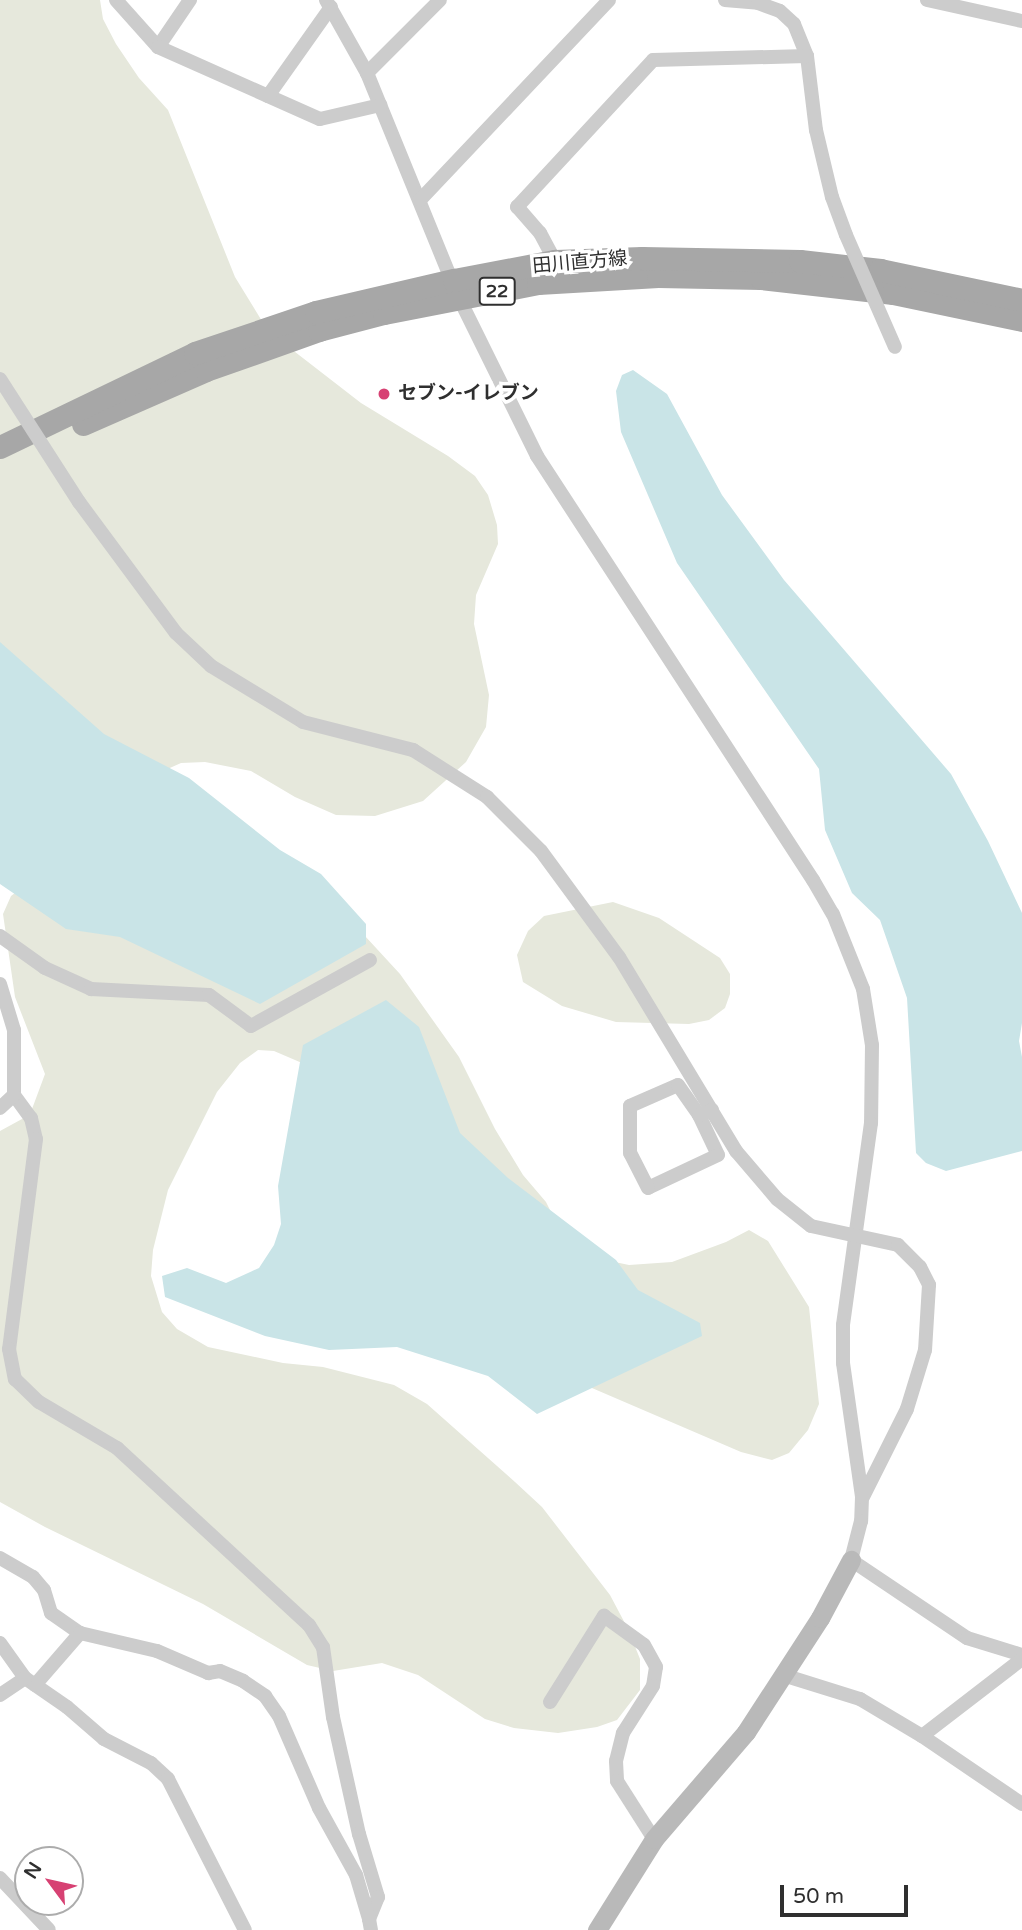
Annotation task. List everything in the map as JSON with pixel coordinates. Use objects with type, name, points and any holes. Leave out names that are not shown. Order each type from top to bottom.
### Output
[{"type":"main road","name":"田川直方線","points":[[0,464],[206,370],[318,330],[555,261],[642,258],[800,261],[880,270],[1022,300]]},
{"type":"main road","name":"田川直方線","points":[[0,447],[195,353],[316,312],[457,289],[658,276],[761,278],[892,293],[1022,320]]},
{"type":"street","points":[[116,0],[158,47],[320,119],[380,105]]},
{"type":"street","points":[[158,47],[190,0]]},
{"type":"street","points":[[366,73],[440,0]]},
{"type":"street","points":[[420,200],[609,0]]},
{"type":"street","points":[[725,0],[758,3],[780,11],[794,24],[807,56],[816,130],[832,198],[895,347]]},
{"type":"street","points":[[927,0],[1022,21]]},
{"type":"street","points":[[268,96],[329,3],[366,73],[457,289],[537,456],[813,880],[838,926],[863,989],[872,1045],[871,1123],[843,1325],[843,1363],[862,1497],[861,1521],[851,1560],[820,1618],[746,1732],[654,1839],[597,1930]]},
{"type":"street","points":[[555,261],[540,233],[517,207],[653,60],[807,56]]},
{"type":"street","points":[[0,379],[79,502],[176,633],[211,666],[303,722],[413,750],[487,797],[541,851],[619,957],[706,1113],[718,1155],[648,1188],[630,1153],[630,1107],[678,1085],[706,1113],[777,1199],[811,1226],[898,1245],[920,1268],[929,1285],[925,1350],[907,1409],[862,1497]]},
{"type":"street","points":[[0,936],[45,968],[91,989],[209,995],[251,1026],[370,960]]},
{"type":"street","points":[[0,984],[14,1030],[14,1095],[30,1118],[36,1139],[9,1349],[15,1380],[39,1402],[117,1448],[265,1583],[316,1636],[323,1647],[336,1730],[359,1834],[378,1897],[370,1924]]},
{"type":"street","points":[[0,1108],[14,1095]]},
{"type":"street","points":[[0,1558],[33,1577],[44,1590],[51,1613],[79,1633],[157,1651],[208,1673],[220,1671],[243,1681],[265,1696],[279,1716],[319,1808],[356,1875],[370,1924]]},
{"type":"street","points":[[851,1560],[967,1638],[1022,1657]]},
{"type":"street","points":[[550,1702],[604,1616],[644,1645],[656,1667],[653,1686],[623,1733],[616,1761],[617,1782],[654,1839]]},
{"type":"street","points":[[0,1695],[30,1681],[79,1633]]},
{"type":"street","points":[[0,1643],[30,1681],[67,1707],[104,1739],[151,1763],[168,1779],[245,1930]]},
{"type":"street","points":[[922,1735],[1022,1657]]},
{"type":"street","points":[[783,1675],[860,1699],[922,1735],[1022,1804]]},
{"type":"street","points":[[0,1878],[49,1930]]},
{"type":"shaded area","points":[[0,0],[100,0],[103,19],[116,44],[139,78],[168,110],[235,277],[268,331],[361,403],[448,456],[475,476],[488,495],[497,525],[498,544],[476,595],[474,624],[489,695],[486,727],[466,762],[423,801],[375,816],[336,815],[295,797],[251,771],[205,762],[181,763],[116,792],[0,790]]},
{"type":"shaded area","points":[[35,878],[365,936],[400,974],[459,1057],[495,1129],[523,1175],[546,1202],[560,1230],[591,1257],[629,1265],[672,1262],[726,1242],[749,1230],[768,1241],[809,1307],[819,1404],[808,1430],[789,1453],[772,1460],[741,1452],[557,1373],[309,1066],[274,1051],[258,1050],[240,1063],[217,1092],[168,1190],[153,1250],[151,1276],[162,1312],[177,1329],[208,1347],[283,1363],[323,1367],[394,1385],[427,1404],[515,1482],[542,1507],[610,1595],[628,1629],[640,1659],[640,1690],[617,1720],[597,1727],[558,1733],[514,1728],[485,1719],[418,1675],[382,1663],[333,1671],[307,1665],[203,1604],[45,1527],[0,1502],[0,1131],[22,1119],[32,1109],[45,1074],[15,997],[3,914],[11,896]]},
{"type":"shaded area","points":[[613,902],[659,918],[720,958],[730,974],[730,994],[725,1008],[709,1020],[689,1024],[616,1022],[562,1006],[523,982],[517,955],[528,931],[544,916]]},
{"type":"water","points":[[633,370],[667,394],[722,495],[784,580],[951,774],[988,841],[1022,913],[1022,1023],[1019,1041],[1022,1057],[1022,1151],[946,1171],[926,1163],[916,1153],[907,998],[880,920],[852,893],[825,830],[819,769],[677,563],[621,432],[616,391],[622,375]]},
{"type":"water","points":[[0,642],[104,734],[189,778],[280,850],[321,874],[366,924],[366,944],[260,1004],[120,937],[66,929],[0,884]]},
{"type":"water","points":[[386,1000],[419,1027],[460,1133],[508,1178],[616,1260],[638,1290],[700,1323],[702,1336],[537,1414],[488,1376],[397,1347],[329,1350],[265,1336],[165,1297],[162,1276],[187,1268],[226,1283],[259,1268],[274,1245],[281,1224],[278,1186],[303,1045]]},
{"type":"place","name":"セブン-イレブン","points":[[384,394]]}]
